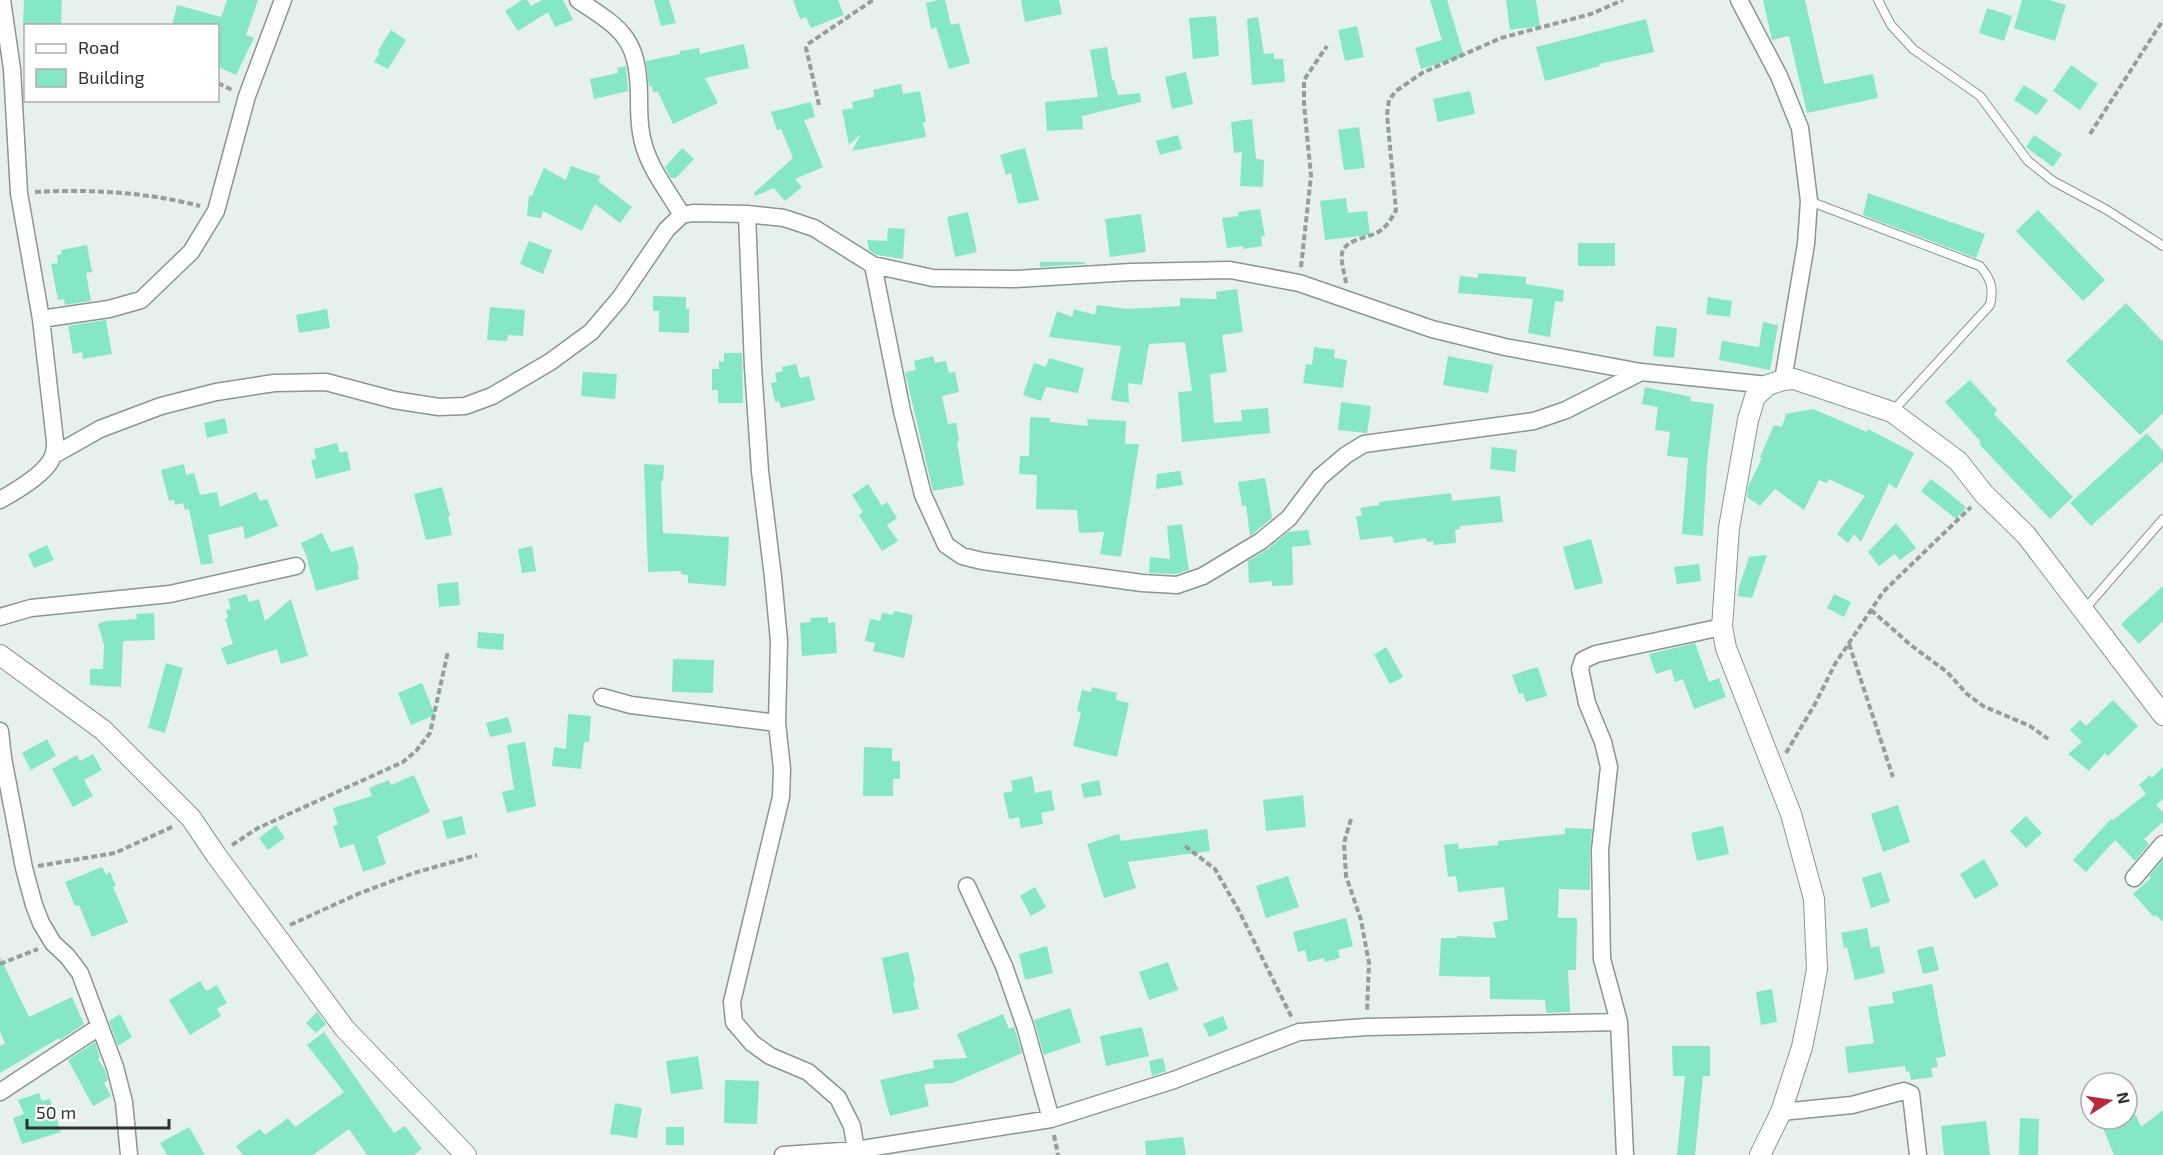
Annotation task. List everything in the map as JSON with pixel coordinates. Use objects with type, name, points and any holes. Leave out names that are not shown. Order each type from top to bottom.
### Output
[{"type":"street","points":[[0,500],[33,478],[50,462],[54,455],[55,441],[41,319],[19,193],[12,69],[3,38],[2,0]]},
{"type":"street","points":[[41,319],[109,309],[141,300],[191,252],[216,211],[247,96],[283,0]]},
{"type":"street","points":[[578,0],[612,22],[625,36],[635,54],[639,83],[639,120],[644,147],[682,215]]},
{"type":"street","points":[[1739,0],[1779,76],[1800,128],[1809,201],[1806,244],[1775,382],[1755,397],[1748,420],[1729,528],[1722,627],[1726,648],[1791,814],[1814,899],[1817,969],[1802,1047],[1781,1112],[1760,1155]]},
{"type":"street","points":[[54,455],[100,429],[161,406],[216,392],[274,383],[326,382],[394,400],[439,407],[465,406],[492,396],[550,362],[591,332],[620,298],[667,229],[682,215],[693,213],[747,214],[784,218],[814,228],[873,265],[933,279],[1015,279],[1131,272],[1230,270],[1299,283],[1432,328],[1505,347],[1641,372],[1775,382],[1794,379],[1892,412],[1958,461],[1984,494],[2026,535],[2163,715]]},
{"type":"street","points":[[747,214],[760,471],[779,641],[777,723],[782,769],[781,797],[732,1002],[734,1022],[752,1043],[770,1056],[808,1072],[838,1098],[852,1126],[856,1150]]},
{"type":"street","points":[[873,265],[902,411],[923,495],[946,545],[962,556],[994,563],[1142,583],[1177,585],[1203,576],[1261,541],[1290,518],[1320,477],[1346,455],[1364,444],[1534,421],[1558,413],[1641,372]]},
{"type":"street","points":[[0,617],[31,608],[170,594],[297,566]]},
{"type":"street","points":[[1624,1155],[1618,1022],[1602,959],[1600,850],[1609,766],[1603,742],[1587,703],[1580,669],[1583,660],[1596,654],[1722,627]]},
{"type":"street","points":[[0,655],[104,730],[191,818],[345,1029],[466,1155]]},
{"type":"street","points":[[602,697],[631,705],[777,723]]},
{"type":"street","points":[[0,731],[2,759],[24,868],[41,923],[53,943],[80,973],[116,1067],[124,1102],[129,1155]]},
{"type":"street","points":[[2134,878],[2163,844]]},
{"type":"street","points":[[967,886],[1004,966],[1025,1026],[1051,1119]]},
{"type":"street","points":[[783,1155],[856,1150],[1051,1119],[1174,1080],[1299,1032],[1366,1027],[1618,1022]]},
{"type":"street","points":[[0,1092],[99,1027]]},
{"type":"street","points":[[1781,1112],[1852,1105],[1904,1091],[1911,1094],[1918,1155]]},
{"type":"lane","points":[[1878,0],[1891,25],[1912,49],[1980,96],[2028,162],[2053,181],[2107,210],[2163,246]]},
{"type":"lane","points":[[1809,201],[1980,266],[1989,277],[1994,291],[1990,305],[1892,412]]},
{"type":"lane","points":[[2084,611],[2163,519]]},
{"type":"path","points":[[819,105],[806,48],[808,44],[873,0]]},
{"type":"path","points":[[1350,300],[1342,258],[1343,250],[1348,244],[1380,231],[1396,210],[1387,115],[1389,100],[1396,91],[1422,73],[1501,38],[1591,14],[1623,0]]},
{"type":"path","points":[[2090,134],[2163,20]]},
{"type":"path","points":[[1299,283],[1311,176],[1304,80],[1327,46]]},
{"type":"path","points":[[19,193],[120,192],[169,198],[216,211]]},
{"type":"path","points":[[1774,772],[1815,704],[1834,664],[1883,592],[1984,494]]},
{"type":"path","points":[[1871,610],[1912,646],[1947,672],[1967,694],[1983,706],[2030,726],[2048,739]]},
{"type":"path","points":[[1848,643],[1893,777]]},
{"type":"path","points":[[216,855],[258,828],[403,762],[416,751],[430,733],[448,651]]},
{"type":"path","points":[[24,868],[115,853],[191,818]]},
{"type":"path","points":[[1351,819],[1344,843],[1346,876],[1361,920],[1369,963],[1366,1027]]},
{"type":"path","points":[[1185,846],[1215,869],[1239,911],[1299,1032]]},
{"type":"path","points":[[273,933],[360,893],[414,873],[477,855]]},
{"type":"path","points":[[0,964],[53,943]]},
{"type":"building","points":[[24,0],[62,0],[61,24],[24,24],[23,26]]},
{"type":"building","points":[[227,0],[258,0],[246,35],[254,38],[236,75],[219,67],[219,24],[172,24],[177,5],[221,17]]},
{"type":"building","points":[[522,0],[527,0],[531,6],[542,0],[563,0],[573,20],[555,27],[548,12],[518,31],[505,11]]},
{"type":"building","points":[[654,0],[669,0],[676,23],[661,26]]},
{"type":"building","points":[[793,0],[838,0],[844,15],[811,28],[806,17],[800,19]]},
{"type":"building","points":[[945,0],[951,25],[959,23],[970,63],[949,69],[936,27],[931,29],[926,3]]},
{"type":"building","points":[[1021,0],[1059,0],[1062,14],[1025,22]]},
{"type":"building","points":[[1430,0],[1447,0],[1464,56],[1421,69],[1415,48],[1442,40]]},
{"type":"building","points":[[1506,0],[1536,0],[1540,26],[1510,30]]},
{"type":"building","points":[[1763,0],[1805,0],[1824,84],[1873,74],[1878,98],[1807,113],[1789,36],[1772,40]]},
{"type":"building","points":[[2022,0],[2049,0],[2066,5],[2055,41],[2014,28]]},
{"type":"building","points":[[1987,8],[2012,16],[2004,41],[1979,33]]},
{"type":"building","points":[[1216,16],[1219,56],[1193,59],[1189,18]]},
{"type":"building","points":[[1258,17],[1264,54],[1274,53],[1274,59],[1283,59],[1285,82],[1252,85],[1247,19]]},
{"type":"building","points":[[1646,19],[1654,52],[1599,64],[1600,66],[1545,81],[1536,47]]},
{"type":"building","points":[[1357,26],[1364,57],[1345,61],[1338,30]]},
{"type":"building","points":[[391,30],[406,40],[388,69],[374,62]]},
{"type":"building","points":[[744,44],[749,68],[705,78],[718,103],[673,124],[658,92],[653,92],[652,86],[649,87],[646,61],[680,54],[680,51],[699,48],[700,54]]},
{"type":"building","points":[[1107,47],[1112,80],[1114,80],[1118,95],[1140,93],[1141,102],[1082,116],[1083,129],[1047,131],[1045,102],[1098,97],[1090,50]]},
{"type":"building","points":[[2071,65],[2098,84],[2080,110],[2053,91]]},
{"type":"building","points":[[626,66],[628,91],[594,99],[590,79],[618,73],[617,68]]},
{"type":"building","points":[[1186,72],[1193,104],[1172,109],[1165,77]]},
{"type":"building","points":[[901,84],[903,94],[920,91],[926,122],[923,122],[926,137],[852,151],[861,134],[849,145],[842,110],[853,108],[852,102],[874,97],[873,90]]},
{"type":"building","points":[[2024,85],[2048,100],[2037,115],[2014,100]]},
{"type":"building","points":[[1470,91],[1475,114],[1438,122],[1433,99]]},
{"type":"building","points":[[811,102],[815,117],[804,120],[823,167],[795,179],[802,187],[785,201],[774,188],[755,196],[754,193],[793,158],[781,129],[777,130],[771,112]]},
{"type":"building","points":[[1252,119],[1256,159],[1264,160],[1263,187],[1240,186],[1242,152],[1234,153],[1231,122]]},
{"type":"building","points":[[1359,127],[1365,168],[1344,170],[1338,130]]},
{"type":"building","points":[[1178,135],[1182,149],[1160,155],[1156,141]]},
{"type":"building","points":[[2034,135],[2062,154],[2053,167],[2026,147]]},
{"type":"building","points":[[682,148],[694,159],[676,178],[671,178],[665,167]]},
{"type":"building","points":[[1025,148],[1039,200],[1018,204],[1011,173],[1006,175],[1000,155]]},
{"type":"building","points":[[571,166],[600,176],[598,181],[632,207],[620,223],[595,204],[582,231],[543,211],[541,218],[527,216],[529,195],[532,196],[544,168],[566,180]]},
{"type":"building","points":[[1868,193],[1985,234],[1976,258],[1863,215]]},
{"type":"building","points":[[1346,198],[1348,213],[1367,211],[1370,235],[1325,240],[1320,201]]},
{"type":"building","points":[[1260,209],[1265,236],[1261,236],[1262,246],[1243,249],[1243,246],[1227,248],[1222,218],[1239,216],[1238,212]]},
{"type":"building","points":[[2038,210],[2105,280],[2083,301],[2016,231]]},
{"type":"building","points":[[968,212],[977,252],[955,257],[947,217]]},
{"type":"building","points":[[1141,214],[1146,252],[1110,257],[1105,219]]},
{"type":"building","points":[[888,228],[905,229],[903,259],[877,255],[869,250],[867,240],[887,241]]},
{"type":"building","points":[[529,241],[552,250],[543,274],[520,264]]},
{"type":"building","points":[[1578,243],[1615,243],[1615,266],[1578,266]]},
{"type":"building","points":[[87,245],[92,272],[86,273],[91,301],[65,305],[64,299],[58,300],[51,264],[58,263],[57,255],[62,254],[61,250]]},
{"type":"building","points":[[1040,262],[1085,262],[1085,264],[1040,267]]},
{"type":"building","points":[[1478,273],[1526,277],[1526,284],[1564,290],[1563,302],[1555,301],[1550,337],[1528,333],[1533,299],[1458,293],[1460,276],[1478,278]]},
{"type":"building","points":[[1237,289],[1243,332],[1222,335],[1227,372],[1210,374],[1214,423],[1242,421],[1241,410],[1268,408],[1270,433],[1182,442],[1178,392],[1192,391],[1185,342],[1149,344],[1142,385],[1128,383],[1129,403],[1111,400],[1121,346],[1049,337],[1057,311],[1072,317],[1074,309],[1095,315],[1097,305],[1128,309],[1180,306],[1180,298],[1217,299],[1216,292]]},
{"type":"building","points":[[653,296],[686,297],[686,309],[689,309],[689,333],[659,332],[659,311],[653,311]]},
{"type":"building","points":[[1708,297],[1732,301],[1730,317],[1706,314]]},
{"type":"building","points":[[2126,303],[2163,342],[2163,413],[2140,435],[2066,361]]},
{"type":"building","points":[[490,307],[525,310],[523,336],[508,335],[507,341],[487,340]]},
{"type":"building","points":[[327,309],[330,328],[299,333],[296,315]]},
{"type":"building","points":[[106,320],[112,354],[83,359],[82,352],[73,354],[68,326]]},
{"type":"building","points":[[1763,322],[1778,325],[1770,370],[1719,360],[1722,341],[1759,347]]},
{"type":"building","points":[[1656,326],[1677,328],[1674,358],[1653,356]]},
{"type":"building","points":[[1314,347],[1335,350],[1334,358],[1347,360],[1343,388],[1303,383],[1306,364],[1312,365]]},
{"type":"building","points":[[724,353],[742,353],[743,403],[718,403],[718,390],[712,390],[712,369],[719,369],[719,361],[724,362]]},
{"type":"building","points":[[933,356],[935,363],[946,361],[949,373],[955,372],[959,392],[942,396],[948,424],[956,423],[964,485],[933,491],[905,372],[916,370],[914,361]]},
{"type":"building","points":[[1448,356],[1493,365],[1488,393],[1443,385]]},
{"type":"building","points":[[1049,358],[1084,368],[1078,393],[1046,387],[1041,401],[1023,395],[1034,363],[1046,367]]},
{"type":"building","points":[[796,364],[800,378],[809,376],[815,400],[781,408],[779,401],[775,402],[771,383],[777,382],[775,373],[783,371],[782,367]]},
{"type":"building","points":[[583,372],[617,374],[615,399],[581,396]]},
{"type":"building","points":[[1970,380],[1997,410],[1994,414],[2073,497],[2050,519],[1979,444],[1981,442],[1945,402]]},
{"type":"building","points":[[1645,387],[1691,397],[1690,401],[1714,404],[1707,463],[1703,536],[1682,534],[1688,458],[1667,456],[1670,432],[1655,430],[1658,407],[1642,404]]},
{"type":"building","points":[[1341,402],[1371,406],[1367,433],[1338,430]]},
{"type":"building","points":[[1813,409],[1867,432],[1868,429],[1914,453],[1896,489],[1889,483],[1861,542],[1854,534],[1848,543],[1837,534],[1865,496],[1829,479],[1827,483],[1819,480],[1804,510],[1775,489],[1760,506],[1747,497],[1748,487],[1774,425],[1782,427],[1786,414]]},
{"type":"building","points":[[1030,417],[1050,418],[1050,422],[1088,426],[1087,419],[1126,421],[1125,444],[1139,444],[1121,557],[1100,554],[1104,532],[1079,533],[1077,510],[1036,509],[1037,475],[1019,474],[1020,456],[1029,456]]},
{"type":"building","points":[[225,418],[228,433],[207,438],[204,423]]},
{"type":"building","points":[[2147,433],[2163,451],[2163,461],[2091,526],[2070,503]]},
{"type":"building","points":[[337,443],[340,453],[347,451],[351,470],[316,479],[311,460],[316,459],[314,449]]},
{"type":"building","points":[[1492,447],[1517,450],[1515,472],[1490,469]]},
{"type":"building","points":[[184,464],[186,475],[194,473],[200,495],[217,492],[220,507],[256,492],[260,501],[267,499],[278,526],[245,539],[243,526],[208,535],[213,563],[201,565],[189,509],[185,510],[183,503],[175,505],[174,500],[169,501],[161,470]]},
{"type":"building","points":[[644,464],[664,465],[663,481],[661,481],[663,533],[729,537],[726,586],[688,583],[688,575],[681,574],[681,571],[648,572]]},
{"type":"building","points":[[1180,471],[1183,485],[1156,489],[1157,474]]},
{"type":"building","points":[[1265,478],[1272,518],[1250,536],[1246,505],[1242,506],[1238,482]]},
{"type":"building","points":[[1931,479],[1966,507],[1956,519],[1921,491]]},
{"type":"building","points":[[868,484],[882,506],[887,502],[897,518],[887,525],[898,541],[882,551],[859,515],[863,512],[852,495]]},
{"type":"building","points":[[442,487],[450,516],[448,517],[452,535],[426,540],[414,494]]},
{"type":"building","points":[[1451,493],[1452,501],[1500,496],[1503,522],[1460,526],[1460,529],[1455,530],[1456,543],[1434,545],[1433,541],[1427,542],[1426,538],[1394,543],[1392,536],[1360,540],[1356,516],[1362,516],[1360,508],[1379,505],[1379,502]]},
{"type":"building","points":[[1896,523],[1916,548],[1900,560],[1895,554],[1879,566],[1868,552]]},
{"type":"building","points":[[1182,524],[1189,570],[1176,574],[1149,573],[1150,557],[1170,559],[1167,526]]},
{"type":"building","points":[[1308,530],[1311,545],[1292,547],[1293,585],[1272,586],[1272,581],[1249,583],[1248,561],[1268,549],[1288,532]]},
{"type":"building","points":[[322,533],[331,552],[353,546],[359,579],[316,591],[301,543]]},
{"type":"building","points":[[1591,539],[1603,583],[1575,590],[1563,547]]},
{"type":"building","points":[[47,545],[54,560],[34,568],[28,554]]},
{"type":"building","points":[[532,546],[536,571],[522,573],[518,549]]},
{"type":"building","points":[[1767,555],[1752,598],[1738,596],[1749,557]]},
{"type":"building","points":[[1699,564],[1701,581],[1677,584],[1674,567]]},
{"type":"building","points":[[458,582],[460,605],[439,607],[437,584]]},
{"type":"building","points":[[2163,586],[2163,621],[2139,644],[2121,624]]},
{"type":"building","points":[[246,594],[249,602],[259,599],[265,621],[291,599],[308,656],[281,664],[277,649],[227,665],[221,648],[233,644],[225,619],[228,618],[226,610],[231,609],[228,599]]},
{"type":"building","points":[[1834,594],[1851,602],[1844,617],[1827,608]]},
{"type":"building","points":[[894,611],[913,615],[904,658],[873,651],[875,643],[865,641],[870,619],[880,621],[882,613],[893,615]]},
{"type":"building","points":[[154,613],[155,640],[124,641],[123,643],[121,687],[90,685],[90,669],[103,669],[104,645],[98,624],[106,621],[137,619],[136,614]]},
{"type":"building","points":[[828,617],[828,623],[835,622],[837,653],[802,656],[800,623],[811,622],[810,618]]},
{"type":"building","points":[[478,632],[504,634],[503,650],[477,648]]},
{"type":"building","points":[[1695,643],[1709,682],[1719,678],[1726,697],[1694,709],[1683,679],[1675,682],[1671,669],[1656,674],[1649,654]]},
{"type":"building","points":[[1386,647],[1403,677],[1390,684],[1374,655]]},
{"type":"building","points":[[673,659],[714,660],[713,693],[672,692]]},
{"type":"building","points":[[166,663],[183,668],[165,733],[148,728]]},
{"type":"building","points":[[1538,667],[1547,696],[1526,702],[1523,693],[1519,694],[1512,675]]},
{"type":"building","points":[[422,683],[435,715],[411,725],[398,693]]},
{"type":"building","points":[[1092,687],[1117,693],[1116,700],[1129,703],[1117,757],[1073,746],[1081,712],[1077,711],[1082,690],[1091,692]]},
{"type":"building","points":[[2113,700],[2138,726],[2108,756],[2105,753],[2089,771],[2068,754],[2082,742],[2070,730],[2080,720],[2086,726]]},
{"type":"building","points":[[568,714],[591,716],[589,742],[584,742],[581,769],[552,766],[554,747],[566,749]]},
{"type":"building","points":[[508,717],[512,732],[490,737],[486,723]]},
{"type":"building","points":[[47,739],[56,756],[31,770],[22,753]]},
{"type":"building","points":[[525,742],[536,806],[507,813],[502,792],[514,789],[507,745]]},
{"type":"building","points":[[864,747],[892,748],[892,761],[900,761],[900,779],[893,779],[893,796],[863,796]]},
{"type":"building","points":[[93,754],[102,770],[84,780],[93,796],[73,807],[52,769],[77,755],[80,761]]},
{"type":"building","points":[[2163,767],[2163,799],[2156,805],[2163,812],[2163,822],[2144,839],[2149,844],[2135,861],[2115,840],[2086,872],[2073,860],[2111,819],[2113,820],[2146,794],[2139,785],[2150,775],[2152,778]]},
{"type":"building","points":[[414,775],[430,812],[377,836],[386,864],[363,872],[354,844],[340,848],[333,826],[338,825],[333,808],[372,796],[369,788],[389,780],[391,785]]},
{"type":"building","points":[[1032,776],[1035,793],[1051,790],[1055,810],[1041,813],[1043,824],[1021,828],[1019,817],[1009,819],[1003,793],[1013,791],[1011,781]]},
{"type":"building","points":[[1099,780],[1102,795],[1084,798],[1081,784]]},
{"type":"building","points":[[1303,795],[1306,827],[1266,831],[1263,800]]},
{"type":"building","points":[[1898,805],[1910,842],[1883,852],[1871,814]]},
{"type":"building","points":[[462,816],[466,834],[447,839],[442,821]]},
{"type":"building","points":[[2026,816],[2042,833],[2026,848],[2010,831]]},
{"type":"building","points":[[276,825],[285,838],[268,850],[259,838]]},
{"type":"building","points":[[1723,826],[1729,854],[1697,861],[1691,833]]},
{"type":"building","points":[[1565,828],[1592,829],[1590,890],[1559,889],[1558,918],[1577,918],[1576,970],[1568,970],[1570,1012],[1546,1013],[1545,1000],[1490,999],[1490,977],[1439,976],[1441,938],[1457,938],[1457,936],[1496,938],[1493,922],[1508,920],[1504,887],[1458,892],[1456,876],[1448,877],[1444,845],[1458,843],[1459,849],[1498,845],[1498,841],[1565,834]]},
{"type":"building","points":[[1207,829],[1210,851],[1128,862],[1136,888],[1104,898],[1087,844],[1119,834],[1121,841]]},
{"type":"building","points":[[1984,859],[1999,885],[1975,899],[1960,874]]},
{"type":"building","points":[[2163,860],[2163,922],[2156,915],[2154,917],[2133,894],[2151,878],[2149,876]]},
{"type":"building","points":[[102,867],[106,874],[110,872],[116,886],[113,887],[128,922],[92,937],[79,905],[75,906],[65,882]]},
{"type":"building","points":[[1881,872],[1890,902],[1871,908],[1862,878]]},
{"type":"building","points":[[1288,876],[1299,907],[1266,918],[1256,886]]},
{"type":"building","points":[[1035,887],[1046,907],[1031,916],[1020,896]]},
{"type":"building","points":[[1346,918],[1353,946],[1338,950],[1340,958],[1325,962],[1324,958],[1308,962],[1305,950],[1298,952],[1293,932]]},
{"type":"building","points":[[1867,928],[1871,948],[1879,946],[1885,973],[1855,980],[1841,933]]},
{"type":"building","points":[[1047,946],[1053,973],[1025,980],[1019,954]]},
{"type":"building","points":[[1933,946],[1939,970],[1923,974],[1917,950]]},
{"type":"building","points":[[908,952],[919,1009],[893,1014],[882,958]]},
{"type":"building","points":[[0,957],[29,1017],[72,997],[84,1024],[0,1073],[0,1046],[5,1043],[0,1032]]},
{"type":"building","points":[[1168,962],[1178,990],[1149,1000],[1139,972]]},
{"type":"building","points":[[200,981],[206,991],[217,985],[227,1003],[217,1009],[221,1016],[190,1035],[169,1000]]},
{"type":"building","points":[[1932,984],[1946,1056],[1936,1058],[1938,1067],[1931,1068],[1933,1077],[1911,1080],[1905,1066],[1848,1073],[1845,1047],[1874,1043],[1868,1007],[1894,1003],[1892,992]]},
{"type":"building","points":[[1772,989],[1777,1022],[1761,1025],[1756,992]]},
{"type":"building","points":[[1070,1008],[1081,1042],[1044,1055],[1034,1020]]},
{"type":"building","points":[[317,1012],[326,1024],[316,1033],[306,1023]]},
{"type":"building","points":[[120,1014],[132,1037],[118,1046],[109,1021]]},
{"type":"building","points":[[1003,1014],[1009,1029],[1014,1027],[1022,1053],[953,1083],[924,1084],[929,1106],[890,1116],[880,1080],[934,1068],[933,1060],[967,1058],[957,1034]]},
{"type":"building","points":[[1223,1016],[1228,1029],[1209,1037],[1203,1024]]},
{"type":"building","points":[[1142,1027],[1149,1056],[1106,1066],[1100,1036]]},
{"type":"building","points":[[324,1032],[394,1133],[405,1126],[422,1149],[414,1155],[367,1155],[349,1129],[313,1155],[243,1155],[236,1146],[260,1129],[265,1135],[288,1118],[295,1127],[344,1092],[307,1045]]},
{"type":"building","points":[[95,1042],[100,1057],[98,1059],[108,1080],[104,1083],[111,1096],[93,1106],[68,1060]]},
{"type":"building","points":[[1672,1046],[1710,1046],[1710,1076],[1703,1076],[1695,1155],[1677,1155],[1685,1076],[1673,1076]]},
{"type":"building","points":[[698,1056],[703,1089],[671,1094],[666,1061]]},
{"type":"building","points":[[1163,1058],[1166,1071],[1152,1076],[1149,1061]]},
{"type":"building","points":[[725,1080],[759,1081],[757,1124],[724,1123]]},
{"type":"building","points":[[39,1093],[42,1101],[50,1099],[61,1132],[22,1144],[13,1118],[24,1114],[18,1100]]},
{"type":"building","points":[[615,1103],[642,1108],[637,1138],[610,1134]]},
{"type":"building","points":[[2163,1110],[2163,1155],[2114,1155],[2104,1131],[2139,1131],[2139,1122],[2141,1127]]},
{"type":"building","points":[[2020,1118],[2039,1119],[2038,1155],[2019,1155]]},
{"type":"building","points":[[1986,1121],[1990,1155],[1944,1155],[1941,1126]]},
{"type":"building","points":[[189,1127],[205,1155],[167,1155],[160,1143]]},
{"type":"building","points":[[666,1127],[684,1127],[684,1145],[666,1145]]},
{"type":"building","points":[[1183,1137],[1186,1155],[1146,1155],[1145,1141]]}]
